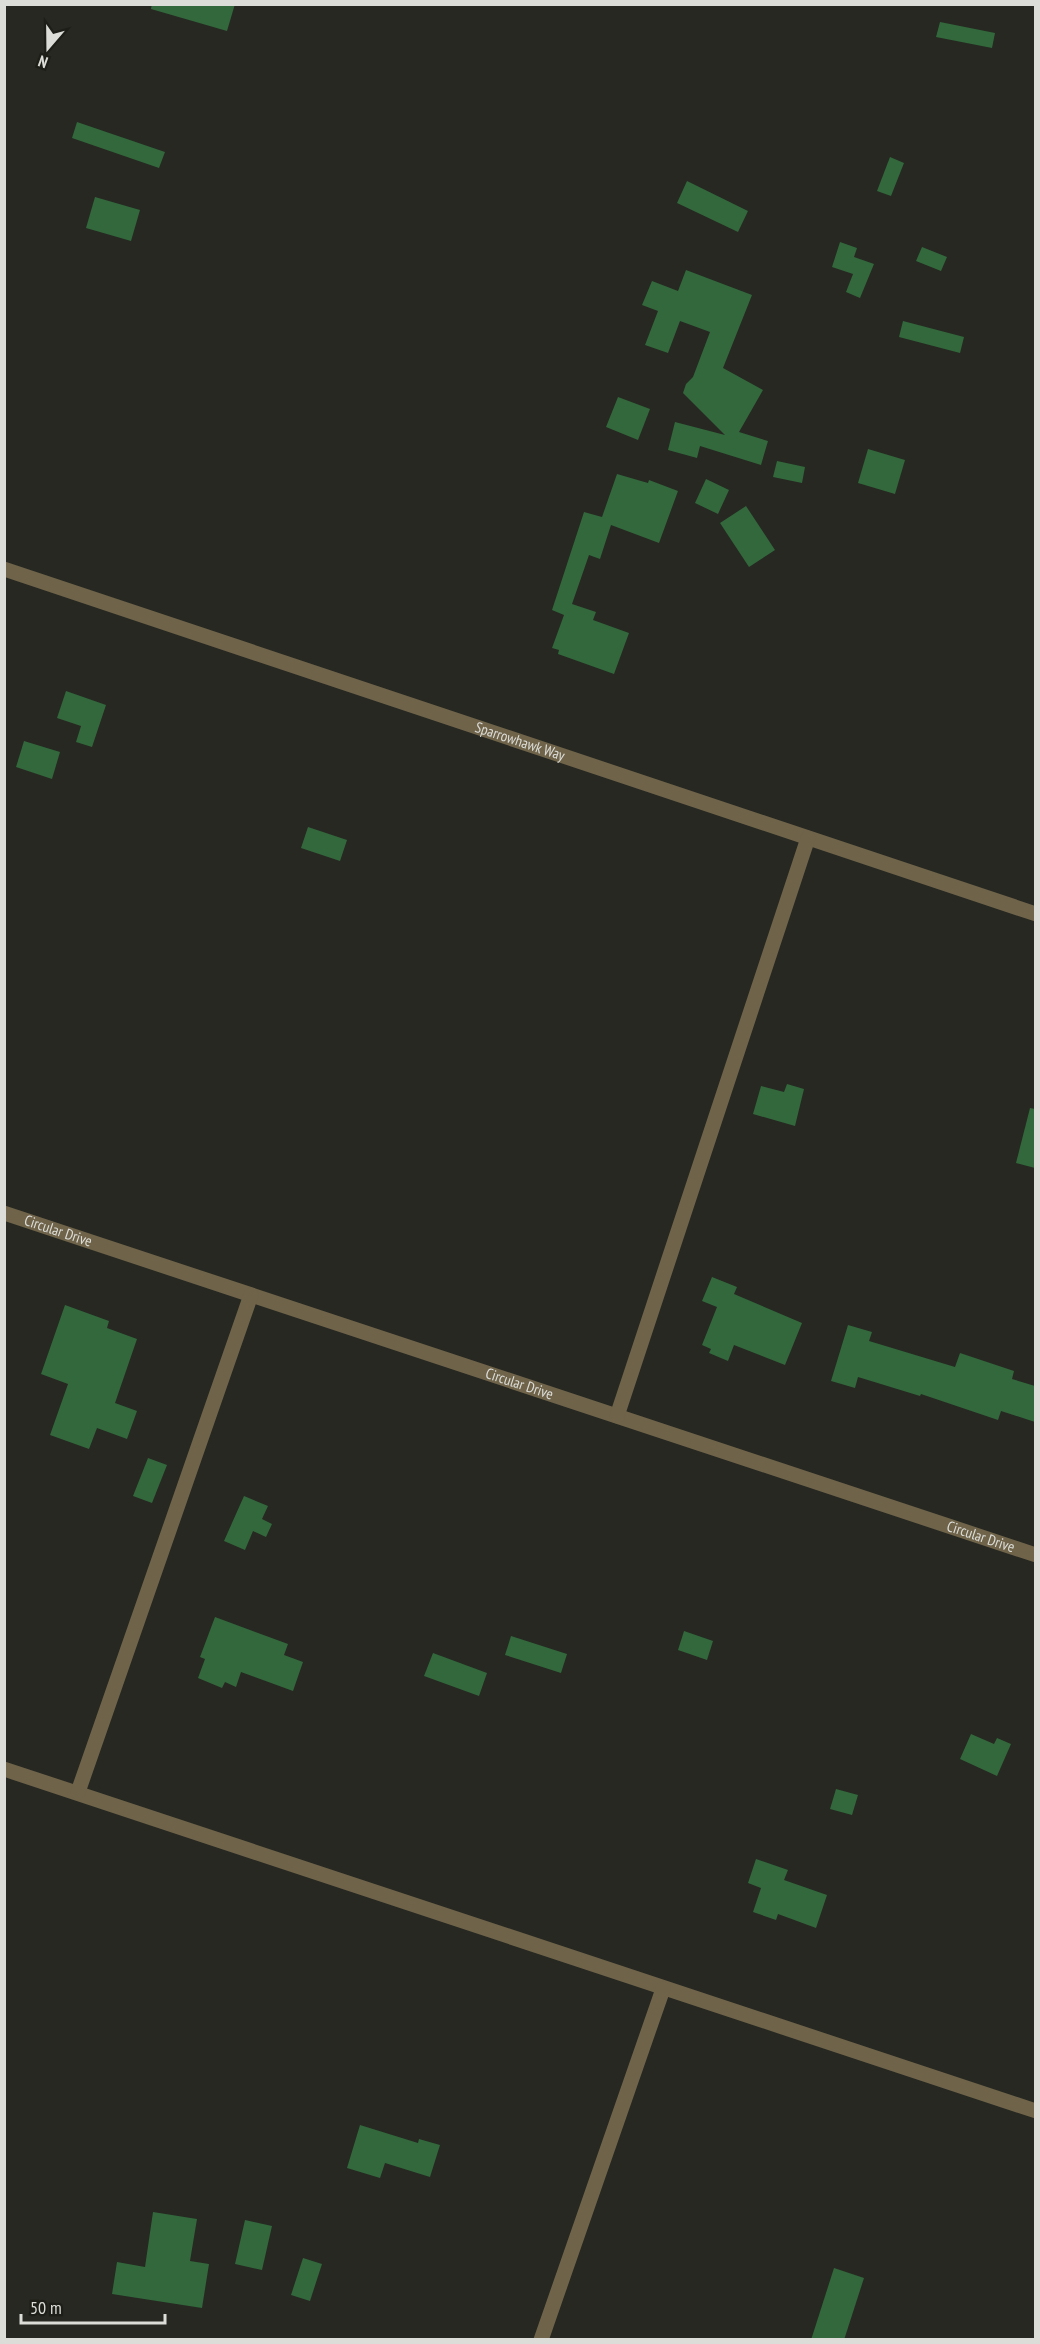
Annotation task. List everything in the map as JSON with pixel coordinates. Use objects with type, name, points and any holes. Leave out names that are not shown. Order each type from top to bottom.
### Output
[{"type":"street","name":"Sparrowhawk Way","points":[[4,569],[1035,914]]},
{"type":"street","points":[[617,1416],[808,838]]},
{"type":"street","name":"Circular Drive","points":[[4,1213],[1035,1556]]},
{"type":"street","points":[[78,1792],[251,1295]]},
{"type":"street","points":[[4,1769],[1035,2111]]},
{"type":"street","points":[[541,2340],[663,1989]]},
{"type":"building","points":[[152,4],[235,4],[227,31],[151,9]]},
{"type":"building","points":[[940,22],[995,33],[992,48],[936,37]]},
{"type":"building","points":[[77,122],[165,152],[159,168],[72,138]]},
{"type":"building","points":[[890,157],[904,163],[891,196],[877,191]]},
{"type":"building","points":[[687,181],[748,211],[738,232],[677,203]]},
{"type":"building","points":[[95,197],[140,210],[131,241],[86,228]]},
{"type":"building","points":[[840,242],[857,248],[854,257],[874,264],[860,298],[846,292],[853,274],[832,267]]},
{"type":"building","points":[[922,247],[947,257],[941,271],[916,261]]},
{"type":"building","points":[[686,270],[752,295],[723,368],[763,390],[739,432],[768,441],[761,465],[700,446],[697,458],[668,450],[675,422],[725,435],[683,393],[686,384],[693,377],[710,332],[680,321],[668,353],[645,345],[658,311],[642,305],[652,281],[678,291]]},
{"type":"building","points":[[903,321],[964,337],[960,353],[899,337]]},
{"type":"building","points":[[618,397],[650,409],[638,440],[606,427]]},
{"type":"building","points":[[868,449],[905,460],[895,494],[858,483]]},
{"type":"building","points":[[777,461],[805,467],[802,483],[773,477]]},
{"type":"building","points":[[617,474],[648,483],[649,480],[678,491],[659,543],[611,525],[600,559],[589,555],[572,604],[596,612],[593,620],[629,633],[614,674],[558,654],[559,650],[552,648],[564,615],[552,610],[584,512],[602,517]]},
{"type":"building","points":[[706,479],[729,490],[718,514],[695,503]]},
{"type":"building","points":[[746,506],[775,550],[749,567],[720,523]]},
{"type":"building","points":[[66,691],[106,705],[92,747],[76,742],[81,726],[57,718]]},
{"type":"building","points":[[24,741],[60,752],[52,779],[16,767]]},
{"type":"building","points":[[308,827],[347,840],[340,861],[301,848]]},
{"type":"building","points":[[787,1084],[804,1089],[795,1126],[753,1114],[761,1086],[784,1092]]},
{"type":"building","points":[[1030,1108],[1035,1109],[1035,1168],[1016,1163]]},
{"type":"building","points":[[712,1277],[737,1287],[734,1294],[802,1323],[785,1365],[734,1345],[728,1361],[709,1353],[711,1349],[702,1345],[717,1307],[702,1301]]},
{"type":"building","points":[[65,1305],[109,1321],[107,1328],[137,1339],[115,1403],[137,1411],[127,1439],[97,1428],[89,1449],[50,1435],[68,1384],[41,1374]]},
{"type":"building","points":[[848,1325],[872,1332],[869,1341],[955,1367],[960,1353],[1014,1371],[1012,1379],[1035,1386],[1035,1422],[1001,1411],[998,1420],[921,1394],[920,1396],[858,1377],[855,1388],[831,1381]]},
{"type":"building","points":[[148,1458],[167,1465],[152,1503],[133,1496]]},
{"type":"building","points":[[244,1496],[268,1506],[262,1519],[272,1524],[266,1537],[253,1531],[245,1550],[224,1541]]},
{"type":"building","points":[[215,1617],[288,1644],[284,1655],[303,1662],[293,1691],[241,1672],[236,1687],[225,1682],[222,1688],[198,1678],[205,1659],[200,1657]]},
{"type":"building","points":[[684,1631],[713,1641],[707,1660],[678,1650]]},
{"type":"building","points":[[511,1636],[567,1654],[561,1673],[505,1655]]},
{"type":"building","points":[[433,1653],[487,1673],[479,1696],[424,1676]]},
{"type":"building","points":[[971,1734],[994,1744],[997,1738],[1011,1744],[997,1776],[960,1759]]},
{"type":"building","points":[[836,1789],[858,1795],[852,1815],[830,1809]]},
{"type":"building","points":[[756,1859],[788,1870],[784,1880],[827,1895],[816,1928],[778,1914],[776,1920],[753,1912],[761,1888],[748,1883]]},
{"type":"building","points":[[360,2125],[418,2143],[419,2139],[440,2145],[430,2177],[385,2163],[380,2178],[347,2168]]},
{"type":"building","points":[[153,2212],[197,2219],[190,2261],[209,2264],[202,2308],[112,2294],[117,2262],[145,2267]]},
{"type":"building","points":[[245,2220],[272,2226],[262,2270],[235,2264]]},
{"type":"building","points":[[303,2258],[322,2264],[310,2301],[291,2295]]},
{"type":"building","points":[[834,2268],[864,2278],[844,2340],[811,2340]]}]
